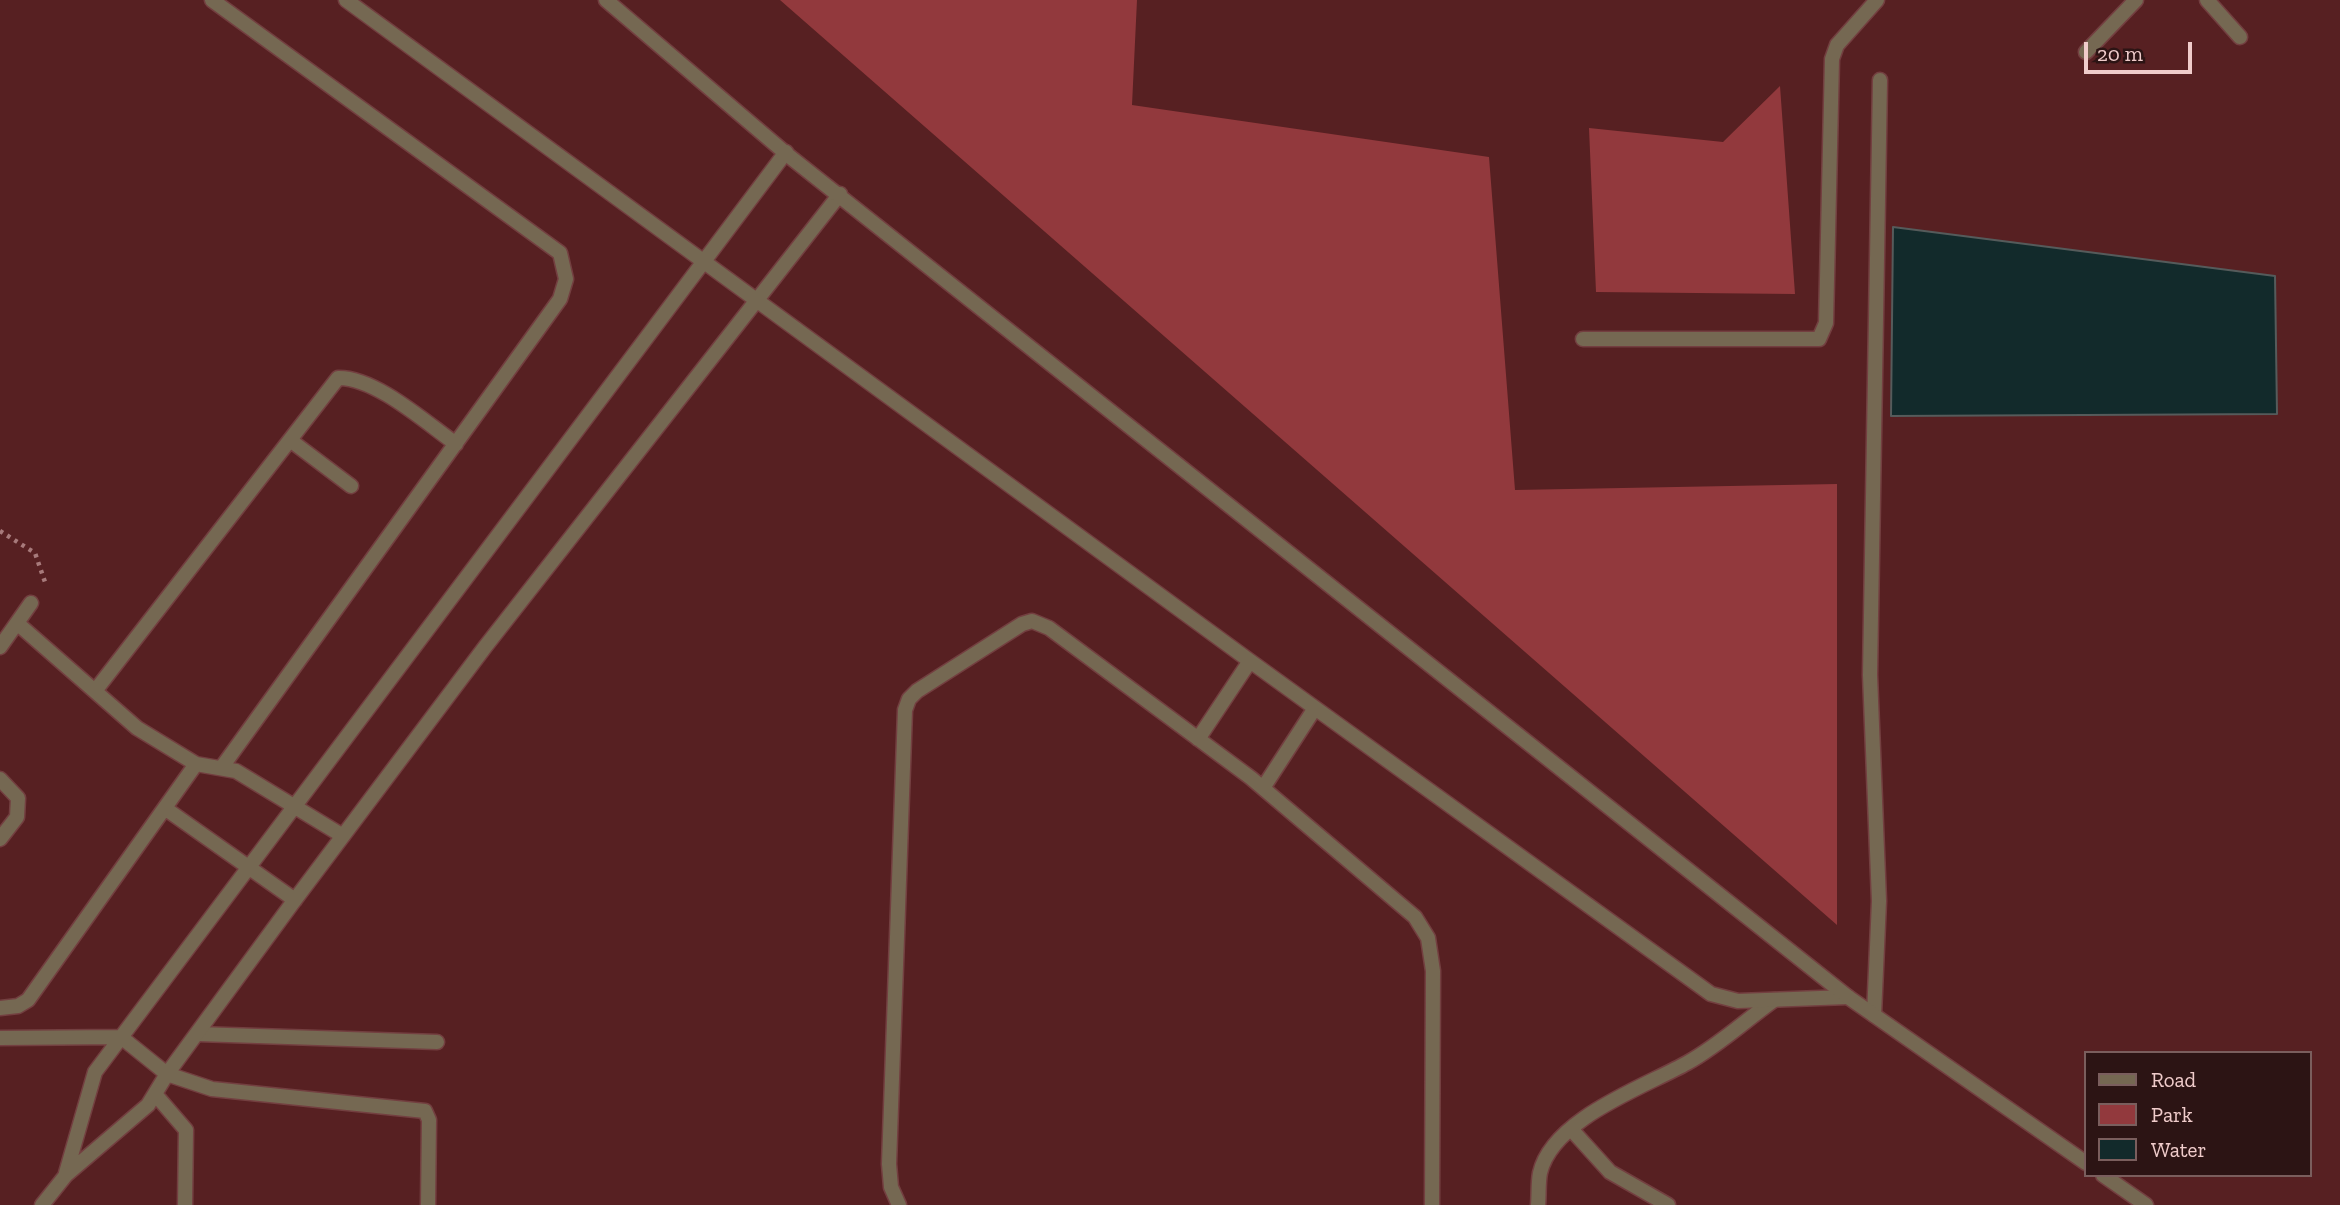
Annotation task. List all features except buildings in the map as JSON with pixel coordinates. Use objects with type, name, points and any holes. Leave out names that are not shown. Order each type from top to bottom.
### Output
[{"type":"street","points":[[212,0],[560,253],[566,279],[560,299],[222,767]]},
{"type":"street","points":[[346,0],[759,299],[1250,662],[1711,994],[1738,1001],[1848,997]]},
{"type":"street","points":[[606,0],[786,152],[1360,612],[1848,997],[2084,1162]]},
{"type":"street","points":[[1583,339],[1819,339],[1826,323],[1832,60],[1838,44],[1877,0]]},
{"type":"street","points":[[2086,52],[2136,0]]},
{"type":"street","points":[[2207,0],[2240,37]]},
{"type":"street","points":[[1874,1015],[1879,901],[1870,675],[1880,80]]},
{"type":"street","points":[[66,1175],[95,1072],[786,152]]},
{"type":"street","points":[[43,1205],[66,1175],[148,1105],[167,1074],[295,900],[485,647],[840,194]]},
{"type":"street","points":[[95,691],[338,378],[352,377],[370,385],[456,444]]},
{"type":"street","points":[[290,440],[351,486]]},
{"type":"street","points":[[0,648],[31,603]]},
{"type":"street","points":[[899,1205],[891,1186],[889,1164],[905,710],[909,699],[1022,624],[1032,621],[1049,628],[1263,788],[1415,917],[1428,938],[1433,971],[1432,1205]]},
{"type":"street","points":[[17,623],[137,728],[196,764],[236,771],[343,836]]},
{"type":"street","points":[[1198,739],[1250,662]]},
{"type":"street","points":[[1263,788],[1315,708]]},
{"type":"street","points":[[0,1008],[18,1006],[28,1000],[196,764]]},
{"type":"street","points":[[0,779],[18,798],[17,817],[0,839]]},
{"type":"street","points":[[166,809],[250,865],[295,900]]},
{"type":"street","points":[[1538,1205],[1543,1165],[1571,1129],[1596,1108],[1689,1062],[1774,1000]]},
{"type":"street","points":[[198,1034],[437,1042]]},
{"type":"street","points":[[0,1038],[121,1037],[167,1074],[212,1089],[425,1111],[429,1120],[428,1205]]},
{"type":"street","points":[[155,1094],[186,1130],[185,1205]]},
{"type":"street","points":[[1571,1129],[1610,1172],[1668,1205]]},
{"type":"street","points":[[2106,1177],[2146,1205]]},
{"type":"path","points":[[0,531],[35,554],[42,568],[45,583],[31,603]]},
{"type":"green space","points":[[780,0],[1137,0],[1132,105],[1489,157],[1515,490],[1837,484],[1837,925]]},
{"type":"green space","points":[[1780,86],[1795,294],[1596,292],[1589,128],[1723,142]]},
{"type":"water","points":[[1893,227],[2275,276],[2277,414],[1891,416]]}]
